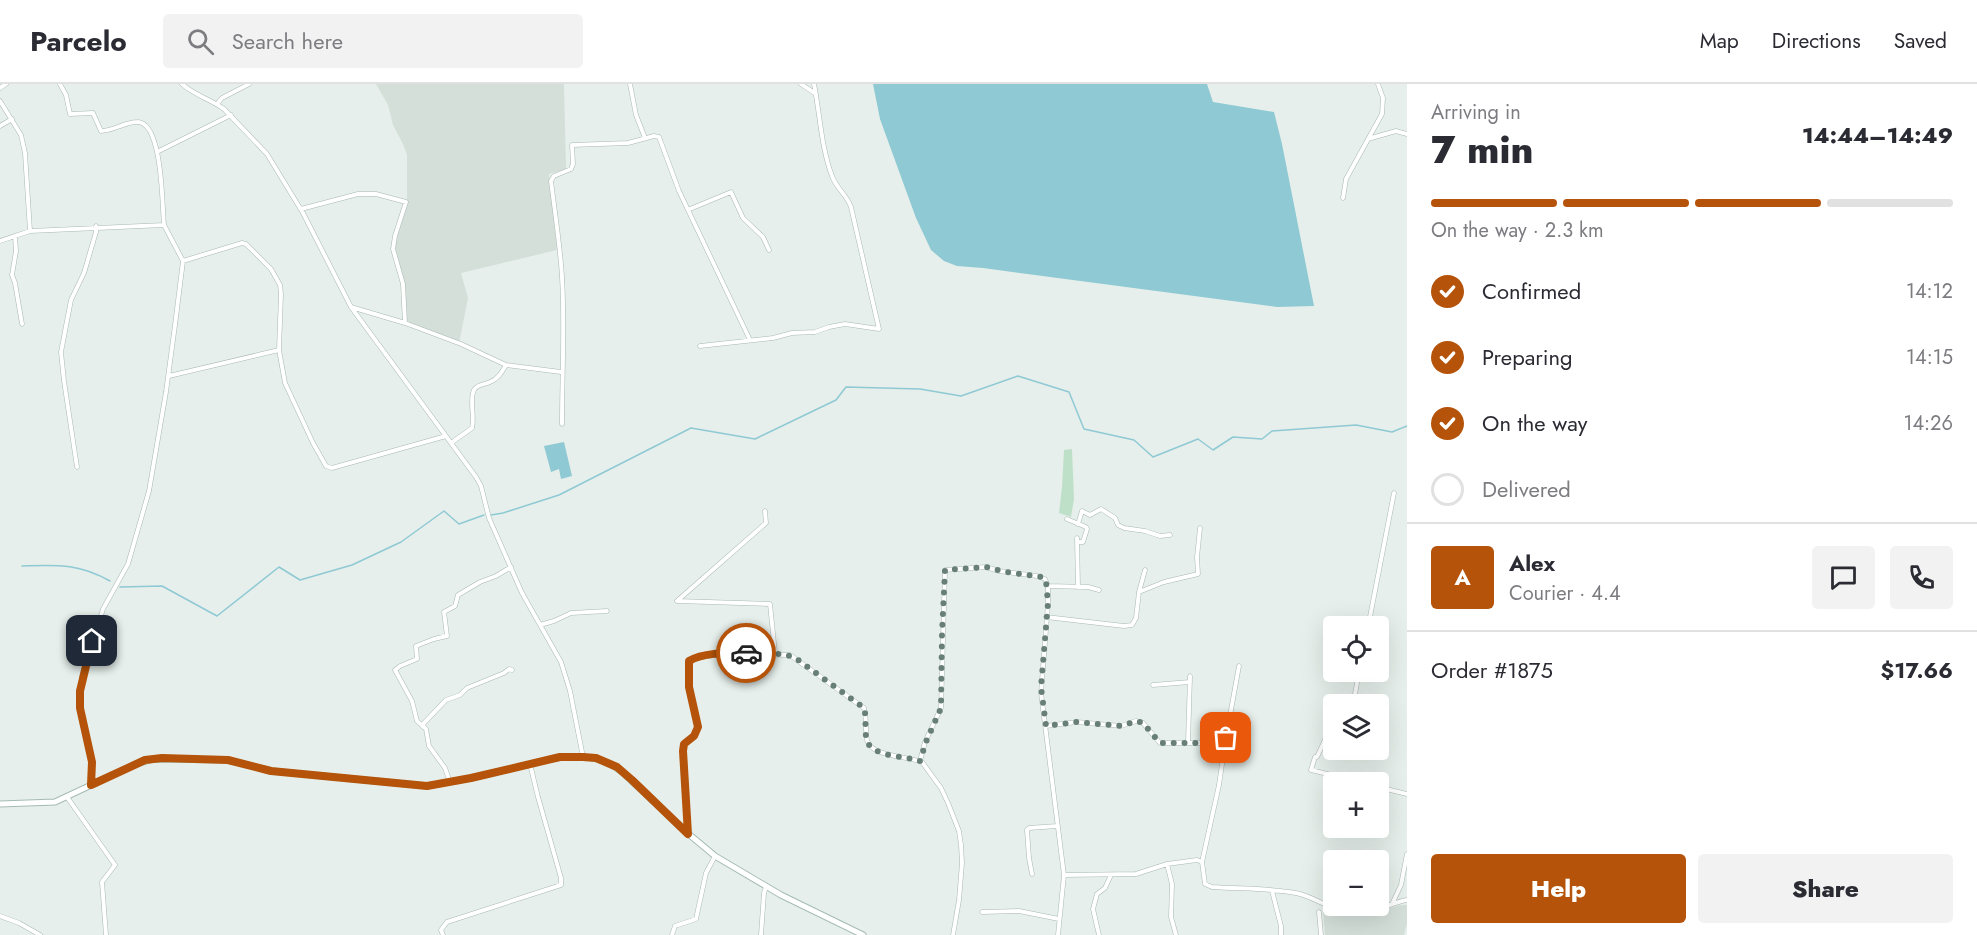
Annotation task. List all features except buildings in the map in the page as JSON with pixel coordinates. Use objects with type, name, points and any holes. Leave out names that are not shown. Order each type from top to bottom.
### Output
[{"type":"street","points":[[0,88],[6,84]]},
{"type":"street","points":[[60,84],[66,95],[70,114],[93,113],[101,131],[140,122],[150,132],[159,151],[164,225],[183,261],[158,445],[141,519],[128,564],[103,609],[82,676],[80,708],[92,762],[91,785]]},
{"type":"street","points":[[182,84],[191,92],[217,104],[231,115],[267,154],[301,209],[351,307],[476,477],[481,486],[489,518],[511,567],[561,662],[570,691],[583,757]]},
{"type":"street","points":[[217,104],[222,98],[249,84]]},
{"type":"street","points":[[630,84],[636,115],[645,138]]},
{"type":"street","points":[[801,84],[816,94]]},
{"type":"street","points":[[700,346],[815,332],[845,324],[879,329],[851,207],[830,171],[821,133],[814,84]]},
{"type":"street","points":[[1342,198],[1346,179],[1384,110],[1378,84]]},
{"type":"street","points":[[0,101],[21,135],[25,153],[30,231]]},
{"type":"street","points":[[159,151],[231,115]]},
{"type":"street","points":[[0,126],[12,119]]},
{"type":"street","points":[[1368,139],[1396,131],[1407,134]]},
{"type":"street","points":[[562,424],[561,372],[564,313],[552,178],[571,169],[572,145],[628,143],[657,136],[661,139],[673,177],[750,340]]},
{"type":"street","points":[[690,209],[731,192],[744,218],[763,237],[769,250]]},
{"type":"street","points":[[301,209],[358,194],[376,195],[406,202],[393,249],[403,284],[405,322]]},
{"type":"street","points":[[0,241],[30,231],[96,226],[164,225]]},
{"type":"street","points":[[77,466],[61,352],[71,300],[84,273],[96,226]]},
{"type":"street","points":[[15,236],[16,251],[12,275],[22,324]]},
{"type":"street","points":[[183,261],[239,243],[246,244],[271,270],[280,285],[279,350],[288,392],[329,468],[446,436]]},
{"type":"street","points":[[351,307],[405,322],[506,365],[561,372]]},
{"type":"street","points":[[168,376],[279,350]]},
{"type":"street","points":[[451,443],[472,428],[474,389],[497,377],[506,365]]},
{"type":"street","points":[[1370,616],[1394,493]]},
{"type":"street","points":[[1078,524],[1082,511],[1090,515],[1101,509],[1115,518],[1118,525],[1124,528],[1160,536],[1170,535]]},
{"type":"street","points":[[765,512],[766,523],[677,601],[770,604],[775,654]]},
{"type":"street","points":[[1067,519],[1087,529],[1083,542],[1077,540],[1078,587]]},
{"type":"street","points":[[1139,592],[1164,582],[1198,574],[1200,528]]},
{"type":"street","points":[[450,783],[445,768],[429,746],[426,729],[417,721],[412,701],[396,670],[417,659],[416,646],[447,636],[444,612],[455,606],[458,595],[511,567]]},
{"type":"street","points":[[920,761],[941,708],[945,570],[986,567],[1045,579],[1048,586],[1041,687],[1064,875],[1058,935]]},
{"type":"street","points":[[1046,617],[1132,625],[1136,618],[1144,570]]},
{"type":"street","points":[[1048,586],[1099,590]]},
{"type":"street","points":[[540,624],[554,621],[571,613],[606,611]]},
{"type":"street","points":[[688,834],[683,751],[684,744],[694,736],[698,727],[689,687],[689,661],[694,658],[723,654],[786,654],[794,657],[864,708],[867,738],[873,749],[920,761],[926,766],[948,802],[962,845],[958,914],[953,935]]},
{"type":"street","points":[[1239,666],[1220,785],[1202,862],[1205,884],[1212,887],[1298,893],[1354,914],[1377,909],[1392,902],[1407,900]]},
{"type":"street","points":[[423,727],[424,723],[446,700],[460,695],[467,688],[485,679],[509,669],[512,670]]},
{"type":"street","points":[[1188,743],[1190,676]]},
{"type":"street","points":[[1153,685],[1190,682]]},
{"type":"street","points":[[1046,726],[1077,722],[1121,726],[1136,721],[1143,723],[1160,743],[1225,743]]},
{"type":"street","points":[[1323,744],[1315,757],[1311,770],[1323,773]]},
{"type":"street","points":[[0,804],[55,802],[145,760],[162,758],[228,760],[271,771],[415,786],[450,783],[560,757],[596,758],[617,767],[688,834],[715,856],[766,886],[863,935]]},
{"type":"street","points":[[443,935],[441,930],[447,922],[561,885],[530,764]]},
{"type":"street","points":[[1389,790],[1407,794]]},
{"type":"street","points":[[67,797],[115,865],[102,882],[106,935]]},
{"type":"street","points":[[1032,874],[1029,858],[1029,828],[1057,826]]},
{"type":"street","points":[[1392,902],[1400,891],[1407,854]]},
{"type":"street","points":[[672,935],[676,926],[696,919],[706,873],[715,856]]},
{"type":"street","points":[[1064,875],[1136,874],[1167,864],[1197,860],[1202,862]]},
{"type":"street","points":[[1167,864],[1172,884],[1171,916],[1176,935]]},
{"type":"street","points":[[1099,935],[1093,909],[1097,894],[1105,888],[1111,875]]},
{"type":"street","points":[[761,935],[766,886]]},
{"type":"street","points":[[1272,891],[1281,935]]},
{"type":"street","points":[[981,912],[1018,911],[1059,919]]},
{"type":"street","points":[[1319,912],[1321,935]]},
{"type":"street","points":[[0,916],[19,923],[40,935]]},
{"type":"shaded area","points":[[376,84],[564,84],[566,169],[549,174],[557,250],[461,273],[468,298],[459,343],[406,322],[405,291],[395,245],[407,203],[407,155],[393,125],[388,105]]},
{"type":"shaded area","points":[[1407,905],[1404,935],[1325,935],[1323,916],[1389,916],[1389,908]]},
{"type":"green space","points":[[1072,449],[1074,499],[1071,517],[1059,513],[1064,450]]},
{"type":"water","points":[[873,84],[1207,84],[1213,102],[1274,112],[1314,306],[1277,307],[957,266],[944,261],[931,250],[916,218],[880,119]]},
{"type":"water","points":[[564,442],[572,476],[561,479],[559,469],[551,472],[544,446]]},
{"type":"waterway","points":[[491,515],[559,495],[691,428],[755,439],[836,400],[846,387],[920,389],[961,396],[1018,376],[1069,392],[1084,429],[1134,440],[1153,457],[1198,439],[1213,450],[1233,437],[1262,439],[1272,431],[1356,425],[1392,432],[1407,426]]},
{"type":"waterway","points":[[120,587],[162,586],[217,616],[279,567],[300,580],[352,565],[401,542],[444,511],[459,524],[484,515]]},
{"type":"waterway","points":[[22,566],[67,566],[88,571],[110,581]]},
{"type":"way so far","points":[[746,653],[782,654],[794,657],[864,708],[870,747],[879,752],[920,761],[941,708],[945,570],[986,567],[1042,577],[1048,586],[1041,687],[1046,726],[1077,722],[1121,726],[1136,721],[1143,723],[1160,743],[1225,743],[1226,738]]},
{"type":"route","points":[[92,641],[87,654],[80,691],[80,708],[92,762],[91,785],[145,760],[162,758],[228,760],[260,770],[427,786],[572,756],[596,758],[617,767],[688,834],[683,747],[697,732],[698,727],[689,687],[689,661],[713,655],[746,653]]}]
